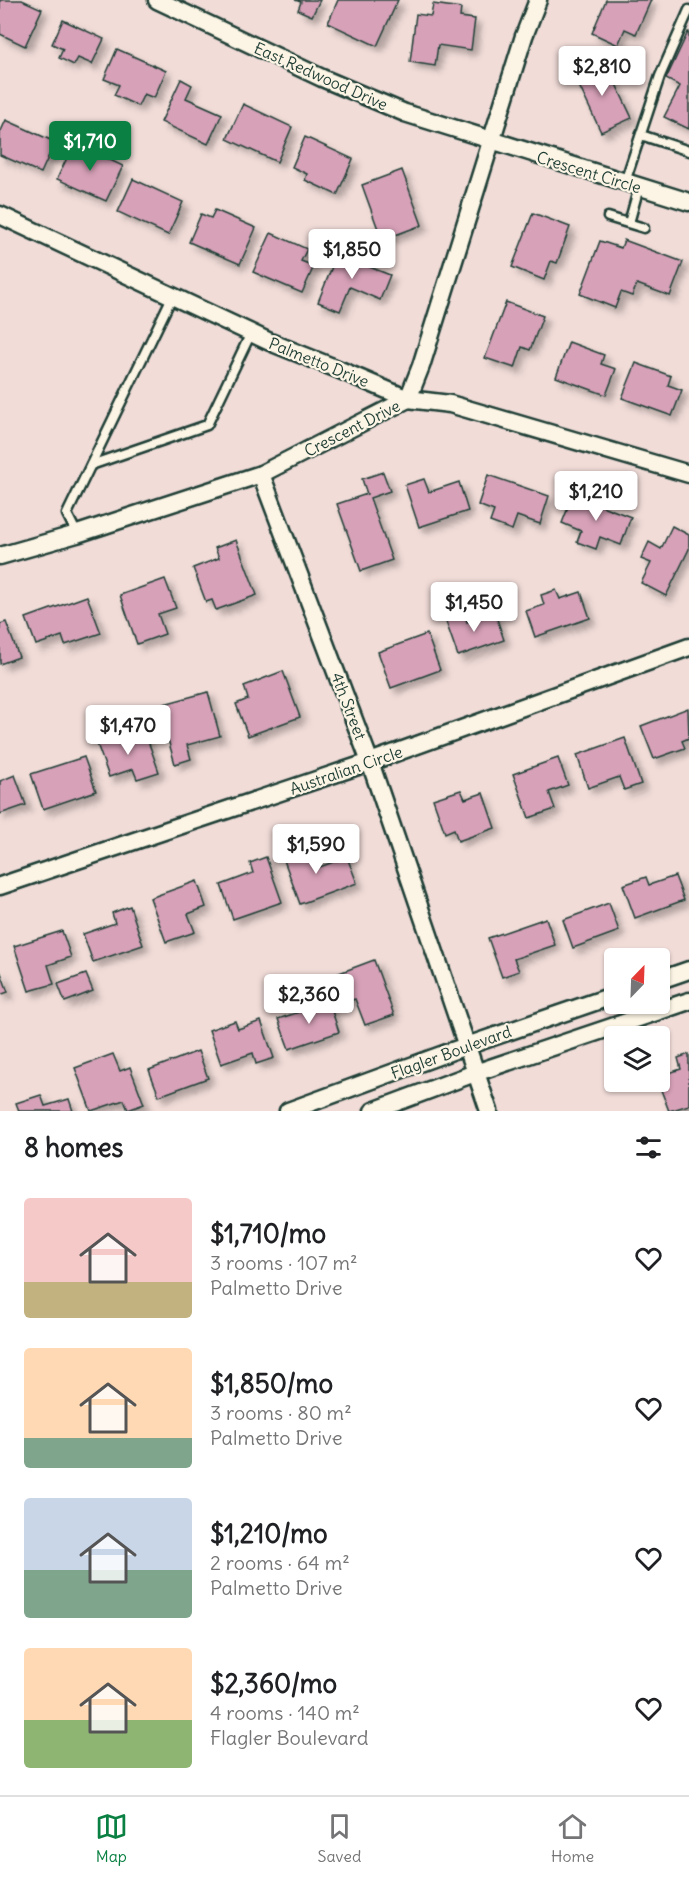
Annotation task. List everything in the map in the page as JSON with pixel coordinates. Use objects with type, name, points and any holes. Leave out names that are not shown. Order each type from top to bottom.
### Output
[{"type":"street","name":"East Redwood Drive","points":[[157,0],[322,78],[405,113],[490,141]]},
{"type":"street","name":"Crescent Drive","points":[[0,556],[77,534],[261,474],[408,399],[421,366],[524,36],[538,0]]},
{"type":"street","name":"Crescent Circle","points":[[490,141],[689,202]]},
{"type":"street","name":"Palmetto Drive","points":[[0,215],[251,333],[408,399],[450,404],[689,474]]},
{"type":"street","name":"4th Street","points":[[261,474],[370,762],[489,1111]]},
{"type":"street","name":"Australian Circle","points":[[0,886],[370,762],[689,647]]},
{"type":"street","points":[[670,977],[689,970]]},
{"type":"street","name":"Flagler Boulevard","points":[[288,1111],[604,999]]},
{"type":"street","name":"Flagler Boulevard","points":[[373,1111],[475,1073],[689,1001]]},
{"type":"lane","points":[[629,223],[632,185],[641,135],[660,76],[689,10]]},
{"type":"lane","points":[[641,135],[689,151]]},
{"type":"lane","points":[[608,217],[644,228]]},
{"type":"lane","points":[[77,534],[68,514],[172,297]]},
{"type":"lane","points":[[91,465],[207,425],[251,333]]},
{"type":"building","points":[[0,0],[22,0],[42,9],[25,46],[0,34]]},
{"type":"building","points":[[295,0],[320,0],[312,16],[298,10],[301,2]]},
{"type":"building","points":[[338,0],[398,0],[377,46],[328,23]]},
{"type":"building","points":[[606,0],[651,0],[636,34],[625,29],[618,45],[592,33]]},
{"type":"building","points":[[433,4],[461,8],[460,17],[475,19],[471,50],[438,45],[435,66],[410,62],[416,14],[431,16]]},
{"type":"building","points":[[63,20],[104,39],[92,64],[78,58],[74,65],[59,58],[63,49],[52,44]]},
{"type":"building","points":[[688,32],[689,129],[664,117],[680,86],[666,79]]},
{"type":"building","points":[[117,49],[166,71],[154,98],[144,94],[138,106],[114,95],[119,85],[104,79]]},
{"type":"building","points":[[599,62],[609,82],[614,80],[632,118],[601,132],[573,73]]},
{"type":"building","points":[[181,79],[192,85],[186,98],[222,114],[208,144],[161,122]]},
{"type":"building","points":[[243,104],[292,127],[277,162],[227,139]]},
{"type":"building","points":[[6,120],[55,142],[41,173],[0,155],[0,133]]},
{"type":"building","points":[[305,137],[353,159],[337,195],[305,180],[307,174],[292,167]]},
{"type":"building","points":[[74,143],[123,166],[106,201],[57,179]]},
{"type":"building","points":[[402,170],[422,225],[382,240],[362,185]]},
{"type":"building","points":[[133,179],[183,202],[168,235],[118,212]]},
{"type":"building","points":[[215,210],[256,228],[240,264],[189,242],[201,214],[211,218]]},
{"type":"building","points":[[533,213],[570,227],[557,263],[551,261],[544,280],[512,267]]},
{"type":"building","points":[[271,233],[307,249],[301,261],[314,266],[302,293],[253,272]]},
{"type":"building","points":[[624,240],[683,262],[670,296],[637,284],[632,296],[621,292],[615,308],[580,294],[600,241],[621,248]]},
{"type":"building","points":[[352,250],[370,257],[367,266],[390,275],[380,300],[350,287],[340,311],[318,302],[337,254],[349,259]]},
{"type":"building","points":[[506,302],[543,316],[530,350],[522,347],[515,368],[485,358]]},
{"type":"building","points":[[569,342],[604,355],[601,364],[616,369],[606,395],[556,377]]},
{"type":"building","points":[[636,363],[671,376],[668,385],[682,390],[672,416],[622,398]]},
{"type":"building","points":[[383,472],[390,491],[370,498],[392,560],[361,571],[337,504],[367,494],[362,479]]},
{"type":"building","points":[[488,475],[549,496],[540,524],[517,516],[512,530],[490,522],[494,511],[478,505]]},
{"type":"building","points":[[424,479],[429,492],[459,482],[468,511],[419,527],[405,485]]},
{"type":"building","points":[[573,495],[631,517],[621,545],[600,537],[596,549],[577,542],[581,531],[562,523]]},
{"type":"building","points":[[672,526],[689,535],[689,549],[666,596],[641,583],[651,563],[641,559],[649,542],[661,549]]},
{"type":"building","points":[[236,540],[257,595],[216,610],[212,600],[206,602],[193,568],[219,558],[215,548]]},
{"type":"building","points":[[165,579],[176,608],[158,614],[165,634],[137,644],[120,595]]},
{"type":"building","points":[[556,590],[560,599],[581,592],[590,618],[535,637],[526,611],[544,605],[541,595]]},
{"type":"building","points":[[87,596],[101,633],[65,645],[62,636],[36,645],[26,618]]},
{"type":"building","points":[[464,612],[467,622],[495,613],[504,640],[458,656],[445,619]]},
{"type":"building","points":[[6,622],[19,657],[0,664],[0,624]]},
{"type":"building","points":[[427,634],[440,670],[391,688],[378,652]]},
{"type":"building","points":[[283,671],[300,717],[248,736],[236,704],[248,699],[244,686]]},
{"type":"building","points":[[208,692],[220,736],[187,745],[191,759],[175,764],[163,722],[169,720],[164,704]]},
{"type":"building","points":[[688,708],[689,738],[682,741],[685,748],[654,759],[641,726]]},
{"type":"building","points":[[120,733],[123,743],[146,735],[159,772],[137,779],[133,769],[109,777],[96,741]]},
{"type":"building","points":[[625,738],[641,784],[624,790],[619,777],[588,788],[577,755]]},
{"type":"building","points":[[84,757],[96,791],[43,809],[31,774]]},
{"type":"building","points":[[558,758],[568,785],[549,792],[555,809],[529,818],[513,774]]},
{"type":"building","points":[[15,775],[26,805],[0,814],[0,781]]},
{"type":"building","points":[[461,790],[465,799],[483,793],[495,828],[458,841],[454,829],[445,833],[433,799]]},
{"type":"building","points":[[305,843],[314,869],[347,857],[357,883],[300,904],[281,852]]},
{"type":"building","points":[[266,857],[282,902],[233,919],[221,885],[253,873],[250,863]]},
{"type":"building","points":[[675,876],[684,900],[635,918],[623,885],[646,877],[649,885]]},
{"type":"building","points":[[197,881],[206,907],[188,914],[195,932],[166,942],[150,898]]},
{"type":"building","points":[[609,903],[619,931],[573,948],[563,920]]},
{"type":"building","points":[[130,906],[143,945],[93,962],[83,934],[115,923],[112,913]]},
{"type":"building","points":[[546,918],[555,945],[514,959],[519,971],[502,977],[488,938]]},
{"type":"building","points":[[62,931],[71,957],[48,965],[54,984],[29,991],[14,946]]},
{"type":"building","points":[[374,960],[394,1015],[365,1025],[355,999],[344,1003],[334,975]]},
{"type":"building","points":[[0,970],[8,992],[0,995]]},
{"type":"building","points":[[86,974],[93,991],[65,1002],[58,984]]},
{"type":"building","points":[[329,1002],[339,1032],[289,1049],[278,1019]]},
{"type":"building","points":[[235,1021],[238,1029],[261,1021],[274,1058],[256,1064],[253,1053],[221,1064],[209,1030]]},
{"type":"building","points":[[198,1051],[208,1078],[159,1096],[149,1070]]},
{"type":"building","points":[[113,1054],[120,1071],[130,1067],[144,1104],[128,1110],[124,1100],[91,1111],[75,1068]]},
{"type":"building","points":[[689,1054],[689,1105],[669,1111],[662,1092],[670,1092],[670,1073],[681,1069],[678,1058]]},
{"type":"building","points":[[41,1095],[45,1106],[69,1099],[73,1111],[19,1111],[16,1103]]}]
